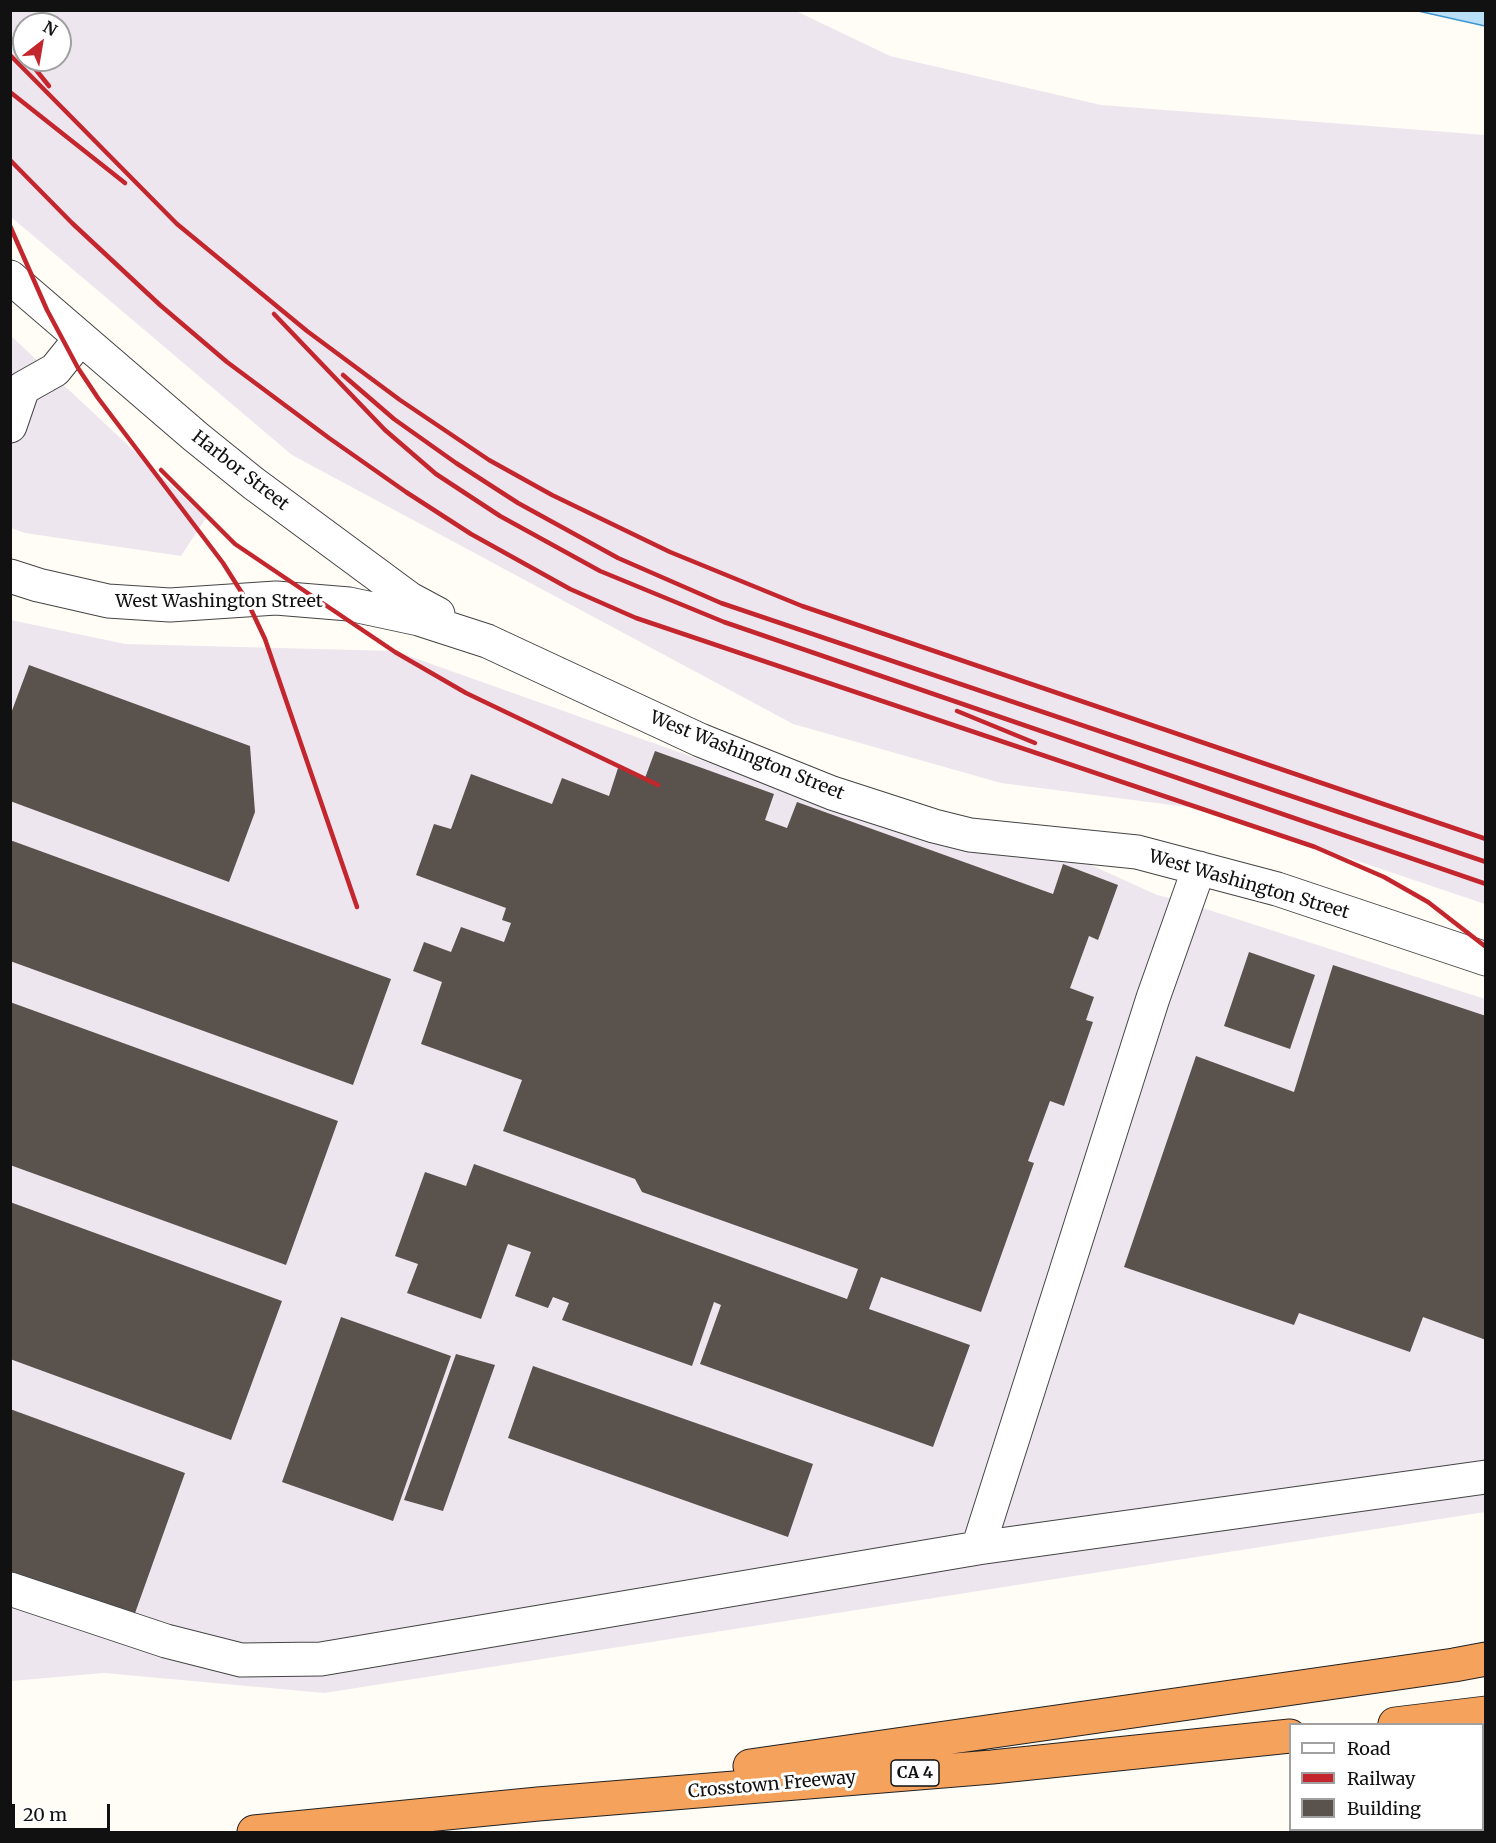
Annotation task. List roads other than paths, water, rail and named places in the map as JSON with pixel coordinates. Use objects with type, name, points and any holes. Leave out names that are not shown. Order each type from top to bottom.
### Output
[{"type":"highway","points":[[538,1804],[743,1767],[1485,1659]]},
{"type":"highway","points":[[1412,1723],[1485,1713]]},
{"type":"highway","name":"Crosstown Freeway","points":[[254,1833],[538,1804],[992,1767],[1289,1736]]},
{"type":"street","name":"Harbor Street","points":[[10,277],[196,438],[272,496],[410,599],[488,641]]},
{"type":"street","points":[[10,426],[23,388],[55,370],[80,339]]},
{"type":"street","name":"West Washington Street","points":[[10,576],[108,601],[170,605],[276,598],[349,604],[419,619],[488,641],[700,740],[832,793],[934,826],[970,835],[1137,852],[1277,889],[1485,959]]},
{"type":"street","points":[[978,1548],[1153,998],[1199,868]]},
{"type":"street","points":[[10,1589],[166,1641],[241,1660],[321,1659],[978,1548],[1485,1477]]},
{"type":"water","points":[[1418,11],[1485,11],[1485,26]]},
{"type":"railway","points":[[10,55],[177,224],[307,331],[400,400],[489,460],[552,495],[670,552],[802,606],[1486,839]]},
{"type":"railway","points":[[38,72],[49,86]]},
{"type":"railway","points":[[10,92],[125,183]]},
{"type":"railway","points":[[10,160],[72,223],[160,305],[227,362],[406,492],[471,534],[570,589],[636,618],[1315,847],[1384,877],[1428,902],[1486,947]]},
{"type":"railway","points":[[10,226],[47,310],[78,368],[98,398],[223,563],[247,601],[265,639],[357,907]]},
{"type":"railway","points":[[274,314],[385,430],[436,474],[500,516],[600,571],[724,622],[1486,884]]},
{"type":"railway","points":[[343,375],[394,419],[518,503],[618,558],[721,603],[1486,862]]},
{"type":"railway","points":[[161,470],[235,544],[395,652],[466,693],[658,785]]},
{"type":"railway","points":[[957,711],[1035,743]]}]
